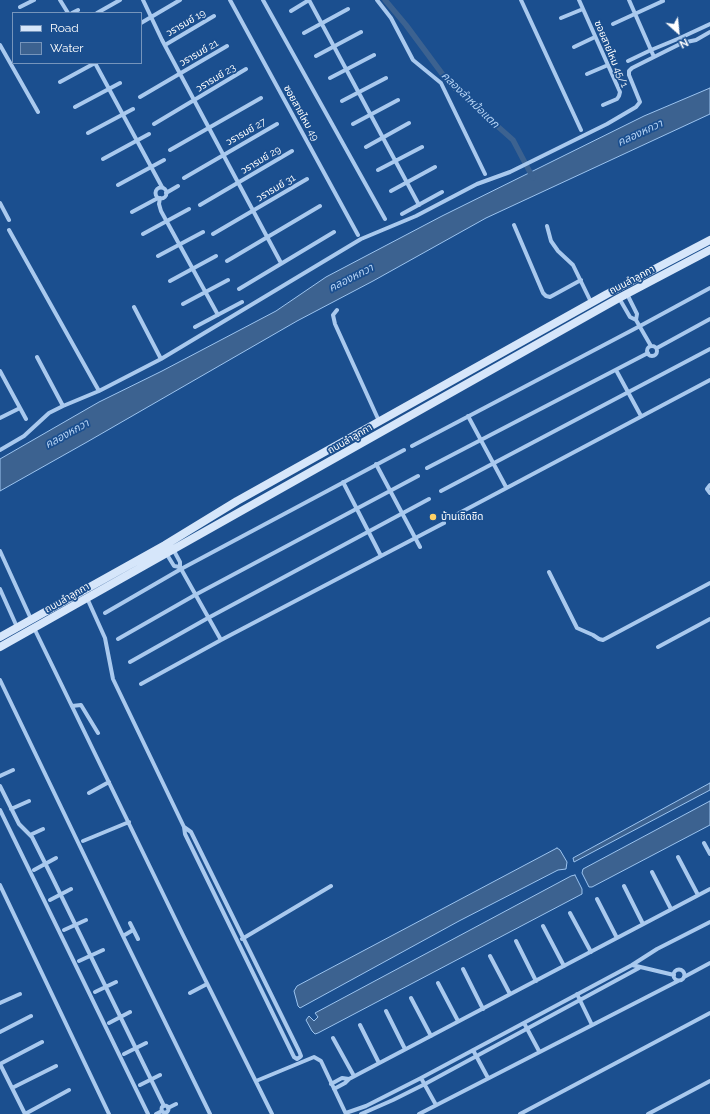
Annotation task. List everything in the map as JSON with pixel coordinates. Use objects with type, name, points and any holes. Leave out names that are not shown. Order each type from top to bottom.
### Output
[{"type":"main road","name":"ถนนลำลูกกา","points":[[0,637],[319,455],[592,303],[710,240]]},
{"type":"main road","name":"ถนนลำลูกกา","points":[[0,647],[619,298],[710,250]]},
{"type":"main road","points":[[319,455],[324,465]]},
{"type":"street","points":[[20,8],[34,0]]},
{"type":"street","points":[[60,0],[67,12]]},
{"type":"street","points":[[100,12],[120,0]]},
{"type":"street","points":[[143,0],[165,45],[281,263]]},
{"type":"street","points":[[142,22],[180,0]]},
{"type":"street","name":"ซอยสายไหม 49","points":[[230,0],[358,235]]},
{"type":"street","points":[[263,0],[385,219]]},
{"type":"street","points":[[291,11],[309,0],[419,205]]},
{"type":"street","points":[[376,0],[391,18],[413,60],[441,83],[485,174]]},
{"type":"street","points":[[521,0],[581,130]]},
{"type":"street","name":"ซอยสายไหม 45/1","points":[[579,0],[620,92],[617,99],[603,105]]},
{"type":"street","points":[[629,0],[654,57]]},
{"type":"street","points":[[613,24],[663,1]]},
{"type":"street","points":[[304,33],[348,9]]},
{"type":"street","points":[[561,18],[582,9]]},
{"type":"street","points":[[74,12],[78,10]]},
{"type":"street","name":"วรารมย์ 19","points":[[165,45],[214,16]]},
{"type":"street","points":[[628,61],[710,24]]},
{"type":"street","points":[[316,56],[361,32]]},
{"type":"street","points":[[0,450],[18,440],[45,416],[63,406],[99,391],[161,359],[361,239],[416,216],[477,184],[510,172],[597,130],[639,105],[640,101],[629,71],[632,68],[682,43],[696,40],[710,32]]},
{"type":"street","points":[[574,47],[595,37]]},
{"type":"street","points":[[680,38],[682,43]]},
{"type":"street","points":[[0,45],[38,112]]},
{"type":"street","name":"วรารมย์ 21","points":[[140,97],[227,46]]},
{"type":"street","points":[[330,78],[374,55]]},
{"type":"street","points":[[60,82],[93,64]]},
{"type":"street","points":[[96,64],[166,193]]},
{"type":"street","points":[[587,74],[608,65]]},
{"type":"street","name":"วรารมย์ 23","points":[[154,124],[246,70]]},
{"type":"street","points":[[342,101],[386,78]]},
{"type":"street","points":[[75,107],[120,83]]},
{"type":"street","points":[[170,150],[261,98]]},
{"type":"street","points":[[353,124],[398,100]]},
{"type":"street","points":[[88,133],[133,109]]},
{"type":"street","points":[[366,147],[409,123]]},
{"type":"street","name":"วรารมย์ 27","points":[[184,178],[277,124]]},
{"type":"street","points":[[103,159],[148,134]]},
{"type":"street","points":[[378,170],[422,147]]},
{"type":"street","name":"วรารมย์ 29","points":[[200,205],[292,151]]},
{"type":"street","points":[[118,185],[164,160]]},
{"type":"street","points":[[392,191],[435,167]]},
{"type":"street","name":"วรารมย์ 31","points":[[213,234],[307,179]]},
{"type":"street","points":[[132,212],[159,198],[164,198],[166,193],[178,186]]},
{"type":"street","points":[[162,188],[158,188],[156,191],[156,195],[159,198],[160,207],[218,315]]},
{"type":"street","points":[[402,214],[442,192]]},
{"type":"street","points":[[0,204],[10,220]]},
{"type":"street","points":[[227,261],[320,206]]},
{"type":"street","points":[[143,234],[189,208]]},
{"type":"street","points":[[514,225],[543,293],[546,296],[550,297],[581,280]]},
{"type":"street","points":[[547,226],[551,240],[558,251],[573,265],[592,303]]},
{"type":"street","points":[[9,230],[99,391]]},
{"type":"street","points":[[158,256],[203,232]]},
{"type":"street","points":[[240,289],[334,232]]},
{"type":"street","points":[[170,281],[216,256]]},
{"type":"street","points":[[183,304],[228,280]]},
{"type":"street","points":[[412,446],[710,288]]},
{"type":"street","points":[[627,294],[637,314],[636,320]]},
{"type":"street","points":[[619,298],[630,317],[636,320],[640,326],[650,346]]},
{"type":"street","points":[[195,327],[242,302]]},
{"type":"street","points":[[134,307],[161,359]]},
{"type":"street","points":[[337,310],[333,315],[335,324],[380,421]]},
{"type":"street","points":[[648,353],[652,356],[654,355],[657,352],[657,348],[710,319]]},
{"type":"street","points":[[650,346],[655,346],[657,348]]},
{"type":"street","points":[[648,353],[647,349],[650,346]]},
{"type":"street","points":[[441,491],[710,349]]},
{"type":"street","points":[[427,468],[648,353]]},
{"type":"street","points":[[37,357],[63,406]]},
{"type":"street","points":[[616,370],[641,416]]},
{"type":"street","points":[[0,371],[26,419]]},
{"type":"street","points":[[450,518],[710,380]]},
{"type":"street","points":[[0,384],[6,381]]},
{"type":"street","points":[[0,418],[20,408]]},
{"type":"street","points":[[468,416],[506,487]]},
{"type":"street","points":[[105,613],[180,568],[404,450]]},
{"type":"street","points":[[376,464],[420,546]]},
{"type":"street","points":[[118,639],[195,595],[418,476]]},
{"type":"street","points":[[343,482],[381,556]]},
{"type":"street","points":[[710,485],[707,489],[710,494]]},
{"type":"street","points":[[130,662],[208,618],[429,499]]},
{"type":"street","points":[[141,684],[221,640],[444,523]]},
{"type":"street","points":[[0,551],[31,619]]},
{"type":"street","points":[[170,551],[174,566],[180,568]]},
{"type":"street","points":[[170,551],[180,562],[180,568],[221,640]]},
{"type":"street","points":[[549,572],[578,628],[604,640],[710,583]]},
{"type":"street","points":[[0,589],[17,627]]},
{"type":"street","points":[[87,598],[105,638],[113,679],[184,827],[185,834],[294,1057],[297,1059],[301,1056],[191,832],[184,827]]},
{"type":"street","points":[[658,647],[710,619]]},
{"type":"street","points":[[34,628],[207,984],[272,1114]]},
{"type":"street","points":[[0,680],[210,1114]]},
{"type":"street","points":[[72,706],[81,705],[98,733]]},
{"type":"street","points":[[0,776],[13,770]]},
{"type":"street","points":[[89,793],[109,782]]},
{"type":"street","points":[[0,786],[19,824],[30,835],[46,863],[135,1048],[166,1106]]},
{"type":"street","points":[[11,809],[29,801]]},
{"type":"street","points":[[0,810],[148,1114]]},
{"type":"street","points":[[83,841],[129,822]]},
{"type":"street","points":[[30,835],[43,829]]},
{"type":"street","points":[[704,844],[710,854]]},
{"type":"street","points":[[678,857],[698,895]]},
{"type":"street","points":[[34,870],[56,858]]},
{"type":"street","points":[[204,872],[209,869]]},
{"type":"street","points":[[652,872],[671,909]]},
{"type":"street","points":[[0,885],[109,1114]]},
{"type":"street","points":[[238,941],[331,886]]},
{"type":"street","points":[[624,886],[643,924]]},
{"type":"street","points":[[334,1089],[354,1076],[710,888]]},
{"type":"street","points":[[50,900],[71,889]]},
{"type":"street","points":[[218,902],[224,899]]},
{"type":"street","points":[[597,899],[617,938]]},
{"type":"street","points":[[570,913],[591,952]]},
{"type":"street","points":[[64,930],[86,920]]},
{"type":"street","points":[[256,1081],[314,1057],[321,1061],[346,1114],[366,1106],[421,1078],[632,965],[657,949],[710,922]]},
{"type":"street","points":[[130,923],[138,940]]},
{"type":"street","points":[[544,926],[564,966]]},
{"type":"street","points":[[123,936],[133,930]]},
{"type":"street","points":[[516,940],[536,981]]},
{"type":"street","points":[[79,962],[103,950]]},
{"type":"street","points":[[490,956],[510,994]]},
{"type":"street","points":[[419,1114],[539,1051],[682,980],[684,977],[710,963]]},
{"type":"street","points":[[632,965],[674,975],[678,981]]},
{"type":"street","points":[[361,1114],[425,1084],[640,968]]},
{"type":"street","points":[[462,969],[483,1009]]},
{"type":"street","points":[[674,975],[677,970],[680,970],[684,972],[684,977]]},
{"type":"street","points":[[95,992],[116,982]]},
{"type":"street","points":[[438,983],[458,1021]]},
{"type":"street","points":[[190,994],[207,984]]},
{"type":"street","points":[[0,1004],[20,994]]},
{"type":"street","points":[[577,994],[592,1025]]},
{"type":"street","points":[[411,998],[431,1036]]},
{"type":"street","points":[[271,1008],[276,1006]]},
{"type":"street","points":[[386,1011],[405,1049]]},
{"type":"street","points":[[108,1023],[130,1012]]},
{"type":"street","points":[[520,1114],[710,1013]]},
{"type":"street","points":[[0,1032],[30,1016]]},
{"type":"street","points":[[524,1023],[539,1051]]},
{"type":"street","points":[[360,1025],[379,1063]]},
{"type":"street","points":[[333,1038],[354,1076]]},
{"type":"street","points":[[42,1042],[0,1064],[25,1114],[68,1090]]},
{"type":"street","points":[[124,1054],[146,1043]]},
{"type":"street","points":[[473,1050],[488,1078]]},
{"type":"street","points":[[12,1088],[56,1066]]},
{"type":"street","points":[[140,1085],[160,1075]]},
{"type":"street","points":[[332,1084],[342,1078],[349,1079]]},
{"type":"street","points":[[421,1078],[436,1105]]},
{"type":"street","points":[[648,1114],[710,1081]]},
{"type":"street","points":[[165,1113],[161,1108],[176,1104]]},
{"type":"street","points":[[366,1106],[368,1111]]},
{"type":"street","points":[[156,1114],[165,1113]]},
{"type":"water","name":"คลองหกวา","points":[[710,88],[710,114],[486,218],[373,281],[297,321],[0,491],[0,459],[99,402],[162,371],[276,311],[326,277],[442,216],[644,116]]},
{"type":"water","points":[[710,783],[710,790],[574,862],[573,858]]},
{"type":"water","points":[[710,801],[710,825],[592,887],[589,887],[582,873],[583,869]]},
{"type":"water","points":[[557,848],[560,850],[567,862],[566,869],[558,870],[459,921],[300,1008],[298,1006],[294,991],[297,986]]},
{"type":"water","points":[[575,875],[582,889],[582,894],[318,1033],[315,1034],[312,1031],[306,1020],[309,1016],[314,1021],[318,1017],[315,1013]]},
{"type":"waterway","name":"คลองลำหม้อแตก","points":[[385,0],[406,25],[449,83],[513,140],[533,178]]},
{"type":"place","name":"บ้านเชิดชิด","points":[[433,517]]}]
